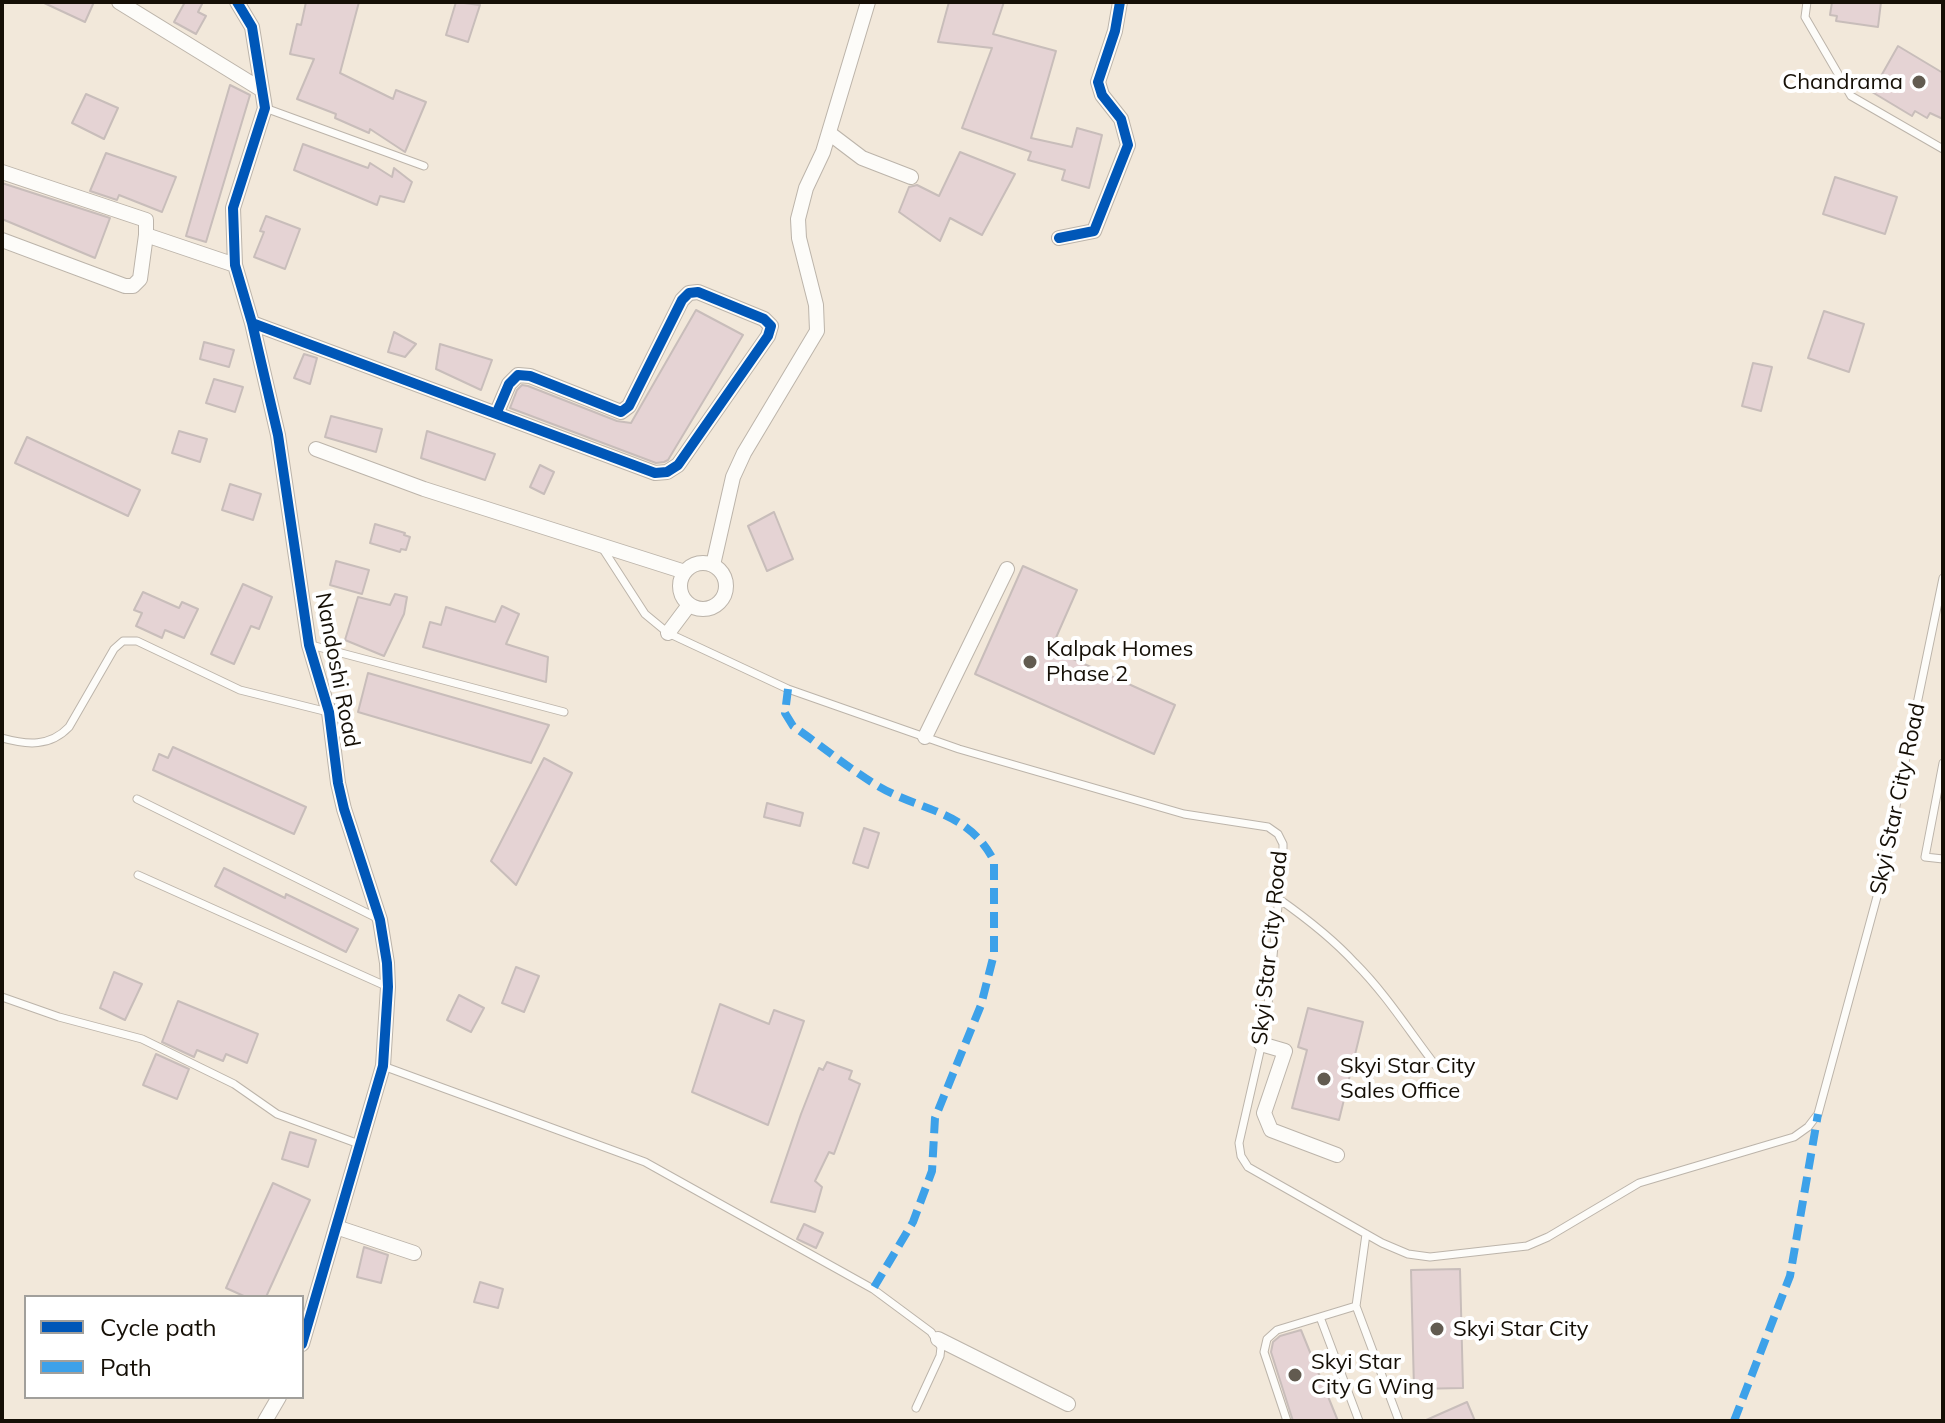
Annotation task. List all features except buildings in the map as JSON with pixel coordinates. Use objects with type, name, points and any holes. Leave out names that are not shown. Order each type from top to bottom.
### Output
[{"type":"street","points":[[119,2],[262,90]]},
{"type":"street","name":"Nandoshi Road","points":[[237,2],[252,27],[265,108],[233,208],[235,265],[278,435],[309,645],[329,712],[344,809],[380,920],[388,987],[383,1066],[304,1337]]},
{"type":"street","points":[[713,565],[736,470],[817,331],[816,305],[799,238],[798,219],[806,188],[823,152],[868,2]]},
{"type":"street","points":[[1059,238],[1094,231],[1128,145],[1121,119],[1102,95],[1098,82],[1115,31],[1120,2]]},
{"type":"street","points":[[829,133],[862,158],[911,177]]},
{"type":"street","points":[[2,172],[146,220],[140,279],[133,286],[125,286],[2,240]]},
{"type":"street","points":[[146,235],[235,265]]},
{"type":"street","points":[[252,323],[655,473],[667,472],[678,465],[768,336],[771,326],[764,319],[698,292],[689,293],[682,300],[629,406],[621,412],[530,376],[518,375],[509,384],[497,412]]},
{"type":"street","points":[[316,449],[424,489],[685,572]]},
{"type":"street","points":[[698,564],[713,565],[720,570],[726,584],[722,600],[710,608],[689,605],[680,586],[685,572],[698,564]]},
{"type":"street","points":[[925,737],[1007,569]]},
{"type":"street","points":[[668,633],[689,605]]},
{"type":"street","points":[[1261,1044],[1285,1051],[1264,1113],[1271,1130],[1337,1155]]},
{"type":"street","points":[[336,1227],[414,1253]]},
{"type":"street","points":[[938,1339],[1068,1404]]},
{"type":"street","points":[[265,1421],[278,1399]]},
{"type":"lane","points":[[1807,2],[1805,17],[1851,96],[1943,149]]},
{"type":"lane","points":[[265,108],[424,166]]},
{"type":"lane","name":"Skyi Star City Road","points":[[600,545],[645,614],[668,633],[788,689],[925,737],[1184,814],[1268,827],[1278,834],[1283,844],[1269,1000],[1239,1143],[1241,1156],[1248,1167],[1366,1234],[1408,1254],[1430,1257],[1527,1246],[1548,1237],[1639,1183],[1794,1137],[1808,1127],[1818,1114],[1874,915],[1943,578]]},
{"type":"lane","points":[[2,738],[47,743],[59,738],[69,727],[114,649],[123,641],[137,641],[240,690],[329,712]]},
{"type":"lane","points":[[309,645],[564,712]]},
{"type":"lane","points":[[1943,763],[1925,857],[1943,859]]},
{"type":"lane","points":[[137,799],[380,920]]},
{"type":"lane","points":[[138,875],[388,987]]},
{"type":"lane","points":[[1279,899],[1314,924],[1355,963],[1436,1066]]},
{"type":"lane","points":[[2,997],[59,1017],[142,1039],[234,1084],[277,1114],[359,1144]]},
{"type":"lane","points":[[383,1066],[645,1162],[865,1283],[938,1339],[940,1356],[916,1408]]},
{"type":"lane","points":[[1366,1234],[1356,1306],[1399,1421]]},
{"type":"lane","points":[[1287,1421],[1264,1352],[1267,1339],[1277,1330],[1356,1306]]},
{"type":"lane","points":[[1320,1317],[1359,1421]]},
{"type":"marked path","points":[[788,689],[785,713],[793,726],[890,793],[956,821],[983,844],[994,861],[994,954],[981,1005],[935,1118],[932,1171],[913,1222],[873,1289]]},
{"type":"marked path","points":[[1734,1421],[1790,1276],[1818,1114]]},
{"type":"cycle path","points":[[237,2],[252,27],[265,108],[233,208],[235,265],[278,435],[309,645],[329,712],[338,783],[380,920],[387,963],[383,1066],[304,1337]]},
{"type":"cycle path","points":[[1059,238],[1094,231],[1128,145],[1121,119],[1102,95],[1098,82],[1115,31],[1120,2]]},
{"type":"cycle path","points":[[252,323],[655,473],[667,472],[678,465],[768,336],[771,326],[764,319],[698,292],[689,293],[682,300],[629,406],[621,412],[530,376],[518,375],[509,384],[497,412]]},
{"type":"place","name":"Chandrama","points":[[1919,82]]},
{"type":"place","name":"Kalpak Homes Phase 2","points":[[1030,662]]},
{"type":"place","name":"Skyi Star City Sales Office","points":[[1324,1079]]},
{"type":"place","name":"Skyi Star City","points":[[1437,1329]]},
{"type":"place","name":"Skyi Star City G Wing","points":[[1295,1375]]}]
